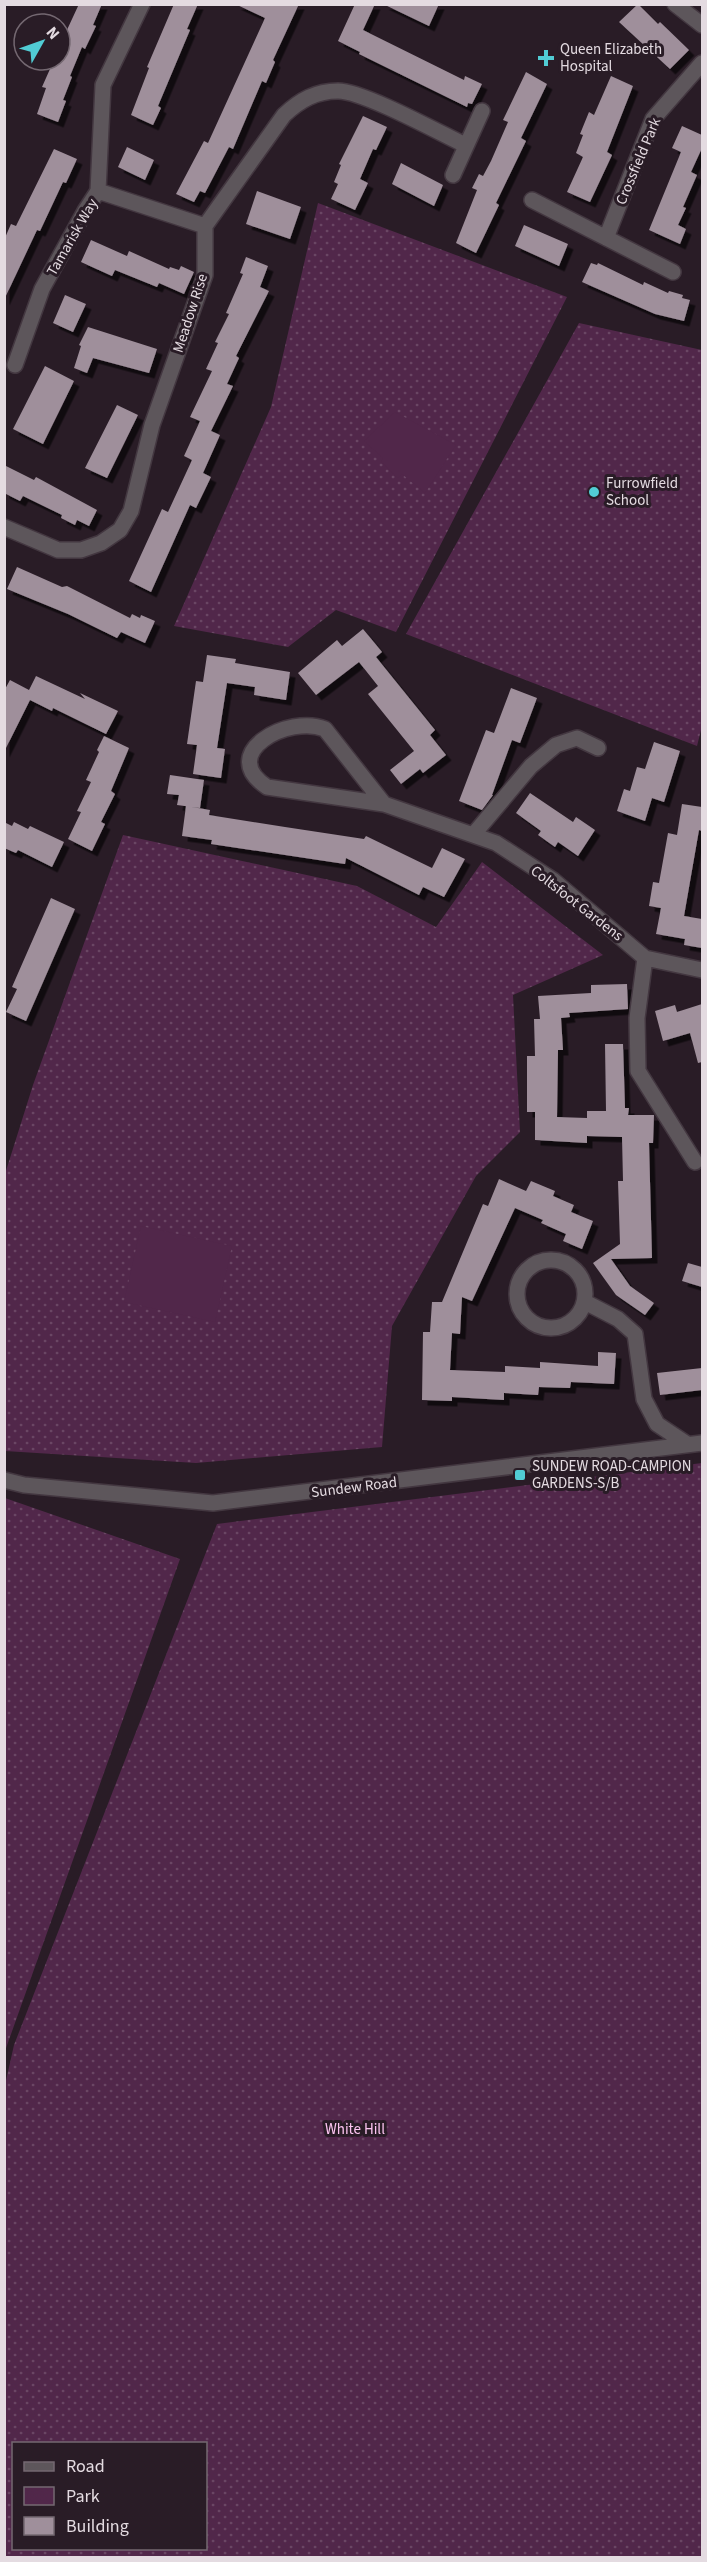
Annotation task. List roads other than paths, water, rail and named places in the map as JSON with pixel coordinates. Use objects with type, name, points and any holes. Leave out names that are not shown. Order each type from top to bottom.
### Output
[{"type":"street","name":"Tamarisk Way","points":[[15,365],[42,289],[84,211],[98,191],[103,85],[142,4]]},
{"type":"street","points":[[675,4],[702,25]]},
{"type":"street","name":"Crossfield Park","points":[[606,238],[653,119],[702,63]]},
{"type":"street","points":[[98,191],[205,226],[284,115],[308,96],[340,91],[364,98],[465,145]]},
{"type":"street","points":[[453,175],[482,111]]},
{"type":"street","points":[[532,200],[673,272]]},
{"type":"street","name":"Meadow Rise","points":[[4,527],[58,550],[81,550],[100,543],[120,530],[131,512],[152,425],[205,275],[205,226]]},
{"type":"street","name":"Coltsfoot Gardens","points":[[384,804],[325,729],[316,725],[284,729],[263,739],[251,750],[249,765],[256,780],[267,787],[384,804],[496,843],[554,880],[645,958],[702,970]]},
{"type":"street","points":[[473,836],[531,766],[556,745],[577,738],[598,748]]},
{"type":"street","points":[[645,958],[637,1018],[638,1071],[694,1162]]},
{"type":"street","points":[[543,1260],[556,1260],[575,1269],[582,1278],[586,1290],[585,1302],[581,1312],[573,1321],[555,1329],[546,1328],[534,1324],[519,1309],[516,1297],[517,1285],[528,1267],[543,1260]]},
{"type":"street","points":[[585,1302],[618,1319],[635,1334],[644,1399],[657,1424],[695,1443]]},
{"type":"street","name":"Sundew Road","points":[[4,1480],[24,1485],[213,1503],[695,1443]]},
{"type":"place","name":"Queen Elizabeth Hospital","points":[[546,58]]},
{"type":"place","name":"Furrowfield School","points":[[594,492]]},
{"type":"place","name":"SUNDEW ROAD-CAMPION GARDENS-S/B","points":[[520,1475]]},
{"type":"park label","name":"White Hill","points":[[355,2129]]}]
